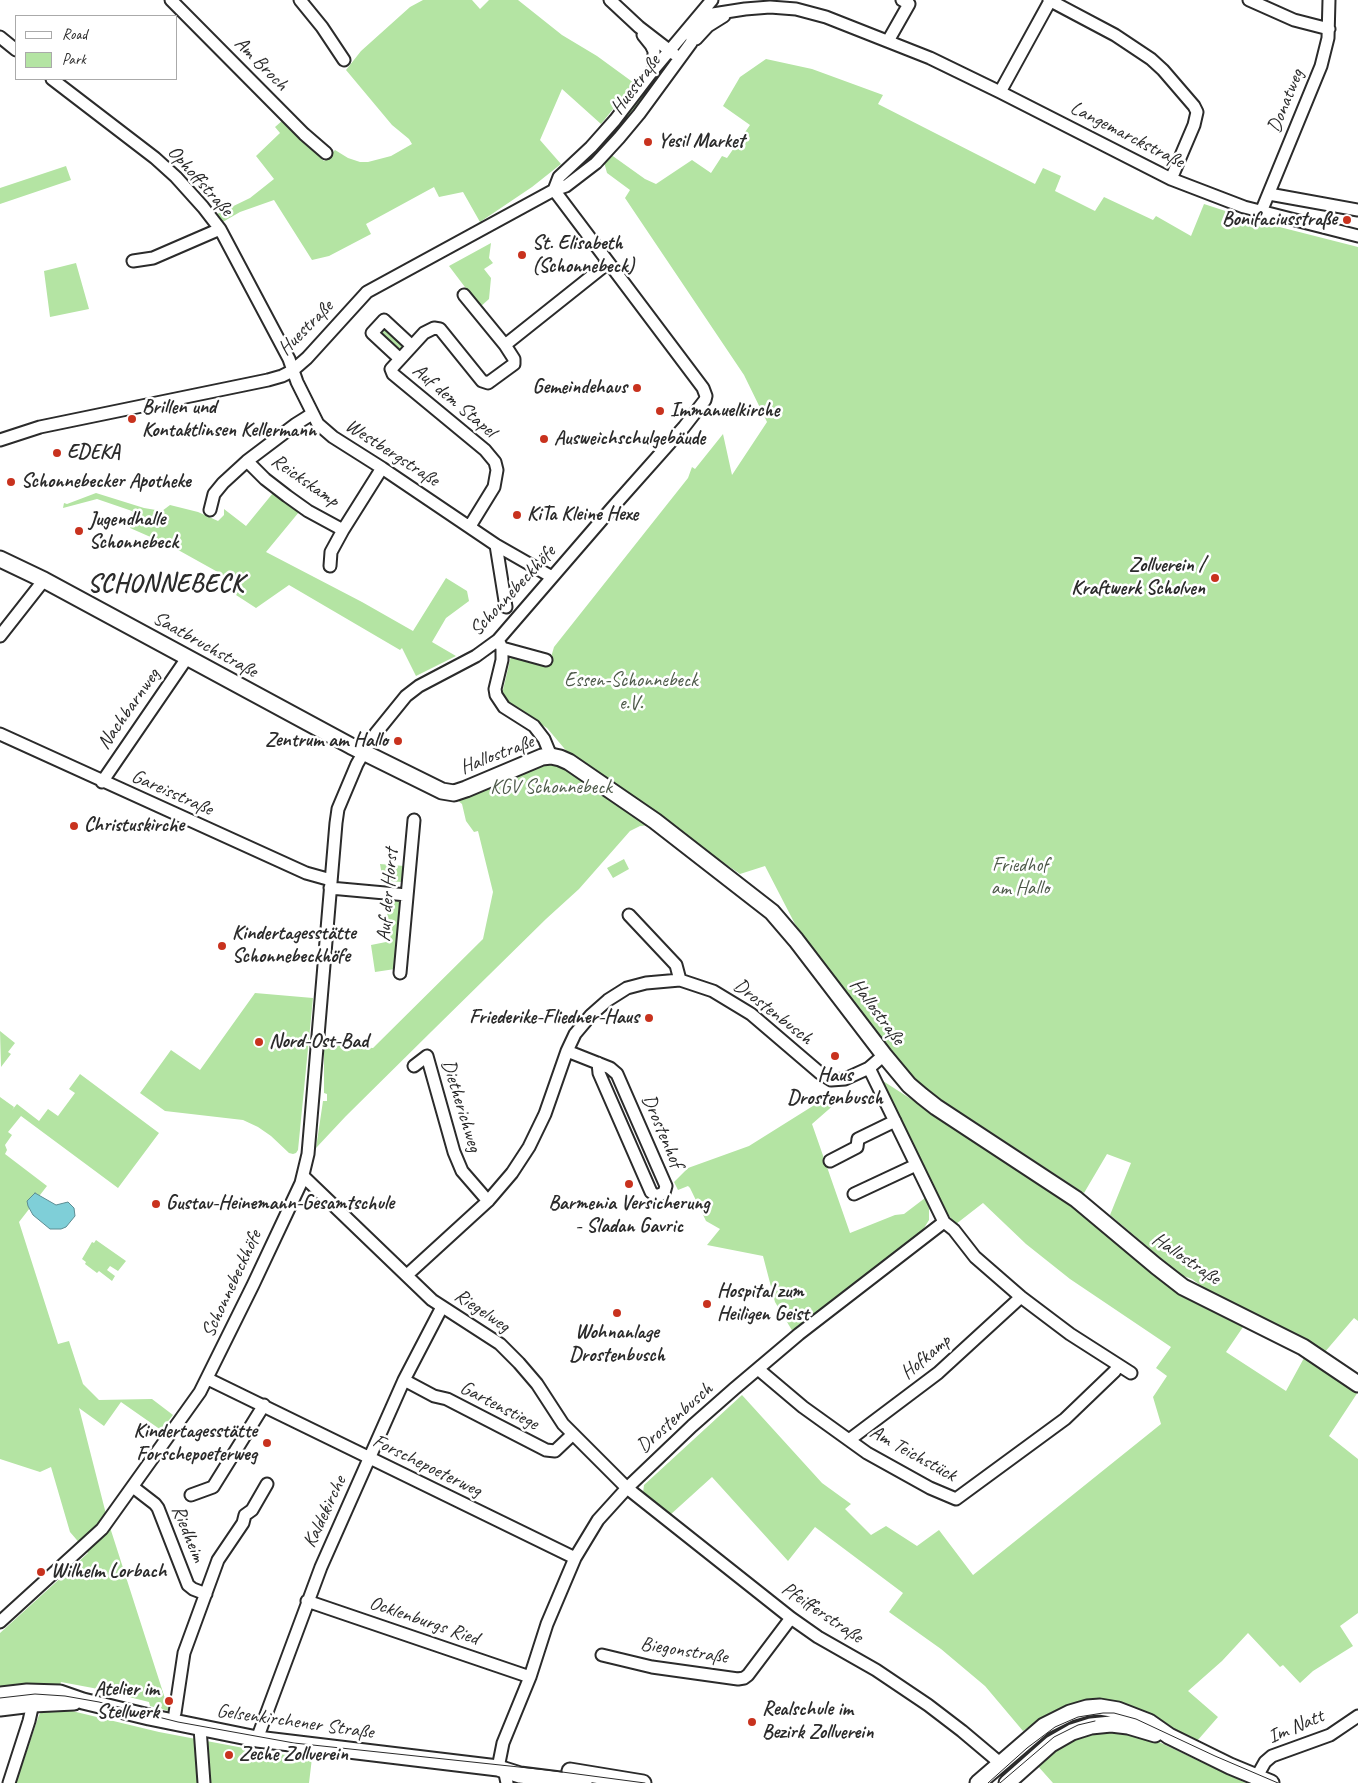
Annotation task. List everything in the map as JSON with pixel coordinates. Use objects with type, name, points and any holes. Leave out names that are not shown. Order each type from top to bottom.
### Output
[{"type":"main road","name":"Saatbruchstraße","points":[[0,559],[44,580],[363,753]]},
{"type":"main road","name":"Hallostraße","points":[[363,753],[442,791],[454,793],[542,757],[551,756],[569,762],[710,862],[772,912],[909,1085],[936,1107],[1076,1198],[1183,1287],[1303,1347],[1358,1384]]},
{"type":"main road","name":"Gelsenkirchener Straße","points":[[0,1708],[60,1692],[83,1701],[257,1739],[520,1775],[545,1781],[584,1783]]},
{"type":"main road","name":"Gelsenkirchener Straße","points":[[0,1695],[34,1698]]},
{"type":"main road","points":[[978,1783],[1044,1726],[1058,1718],[1087,1708],[1100,1707],[1124,1712],[1149,1722],[1169,1736],[1256,1778],[1271,1783]]},
{"type":"main road","points":[[1007,1783],[1051,1744],[1066,1734],[1091,1726],[1111,1724],[1128,1726],[1162,1736],[1169,1736]]},
{"type":"main road","name":"Gelsenkirchener Straße","points":[[503,1773],[523,1766],[562,1770],[643,1783]]},
{"type":"street","points":[[300,0],[322,27],[344,60]]},
{"type":"street","points":[[610,0],[639,27],[680,58]]},
{"type":"street","points":[[689,38],[712,0]]},
{"type":"street","points":[[888,41],[909,4],[902,0]]},
{"type":"street","points":[[1000,92],[1050,0],[1068,7],[1151,60],[1163,70],[1194,106],[1197,112],[1194,124],[1172,179]]},
{"type":"street","points":[[1249,0],[1294,20],[1329,29]]},
{"type":"street","name":"Donatweg","points":[[1261,212],[1320,66],[1329,29],[1329,0]]},
{"type":"street","name":"Am Broch","points":[[178,2],[304,134],[326,153]]},
{"type":"street","name":"Langemarckstraße","points":[[701,18],[714,14],[797,4],[930,58],[1172,179],[1230,203],[1358,236]]},
{"type":"street","name":"Langemarckstraße","points":[[689,38],[729,12]]},
{"type":"street","points":[[639,27],[654,51],[654,69]]},
{"type":"street","points":[[0,37],[15,49]]},
{"type":"street","name":"Huestraße","points":[[554,190],[559,177],[609,127],[654,69],[670,51],[689,38]]},
{"type":"street","name":"Huestraße","points":[[0,440],[60,423],[268,380],[292,371],[307,358],[367,292],[554,190],[566,186],[602,157],[639,114],[680,58],[689,38]]},
{"type":"street","name":"Ophoffstraße","points":[[53,80],[168,169],[194,196],[220,229],[289,359],[292,371]]},
{"type":"street","points":[[505,345],[608,263],[554,190]]},
{"type":"street","points":[[1269,194],[1358,210]]},
{"type":"street","points":[[133,261],[153,258],[220,229]]},
{"type":"street","name":"Schonnebeckhöfe","points":[[0,1622],[99,1533],[185,1415],[208,1379],[303,1176],[309,1145],[338,809],[363,753],[376,733],[406,696],[419,686],[500,644],[552,577],[702,405],[706,396],[703,388],[608,263]]},
{"type":"street","name":"Auf dem Stapel","points":[[464,295],[505,345],[514,359],[514,364],[488,382],[482,381],[440,329],[434,328],[424,333],[391,369],[392,374],[485,450],[495,462],[497,470],[494,487],[470,526]]},
{"type":"street","name":"Auf dem Stapel","points":[[400,359],[372,333],[384,320],[412,346]]},
{"type":"street","name":"Westbergstraße","points":[[292,371],[318,424],[333,437],[496,545],[552,577]]},
{"type":"street","points":[[210,510],[214,494],[223,482],[247,461],[312,414]]},
{"type":"street","name":"Reickskamp","points":[[247,461],[265,479],[287,496],[342,530]]},
{"type":"street","points":[[330,566],[331,552],[342,530],[382,468]]},
{"type":"street","points":[[496,545],[506,607]]},
{"type":"street","points":[[0,636],[44,580]]},
{"type":"street","points":[[546,660],[500,644],[502,660],[495,688],[496,695],[504,707],[534,726],[544,739],[551,756]]},
{"type":"street","name":"Nachbarnweg","points":[[102,782],[188,658]]},
{"type":"street","name":"Gareisstraße","points":[[0,734],[102,782],[331,884]]},
{"type":"street","name":"Auf der Horst","points":[[400,973],[414,820]]},
{"type":"street","points":[[331,884],[407,895]]},
{"type":"street","points":[[629,915],[676,965],[680,980]]},
{"type":"street","name":"Drostenbusch","points":[[407,1274],[488,1201],[512,1173],[529,1146],[545,1114],[567,1051],[579,1029],[591,1015],[627,988],[646,983],[680,980],[714,991],[758,1020],[820,1073],[831,1080],[845,1079],[869,1068],[884,1055]]},
{"type":"street","name":"Drostenhof","points":[[567,1051],[598,1063],[610,1068],[617,1074],[666,1186],[664,1193],[656,1196],[651,1192],[599,1073],[598,1063]]},
{"type":"street","name":"Dietherichweg","points":[[414,1066],[427,1056],[454,1152],[462,1170],[488,1201]]},
{"type":"street","points":[[869,1068],[944,1222],[954,1230],[975,1257],[1022,1297],[1070,1334],[1131,1373]]},
{"type":"street","points":[[830,1161],[856,1147],[858,1139],[894,1121]]},
{"type":"street","points":[[854,1194],[916,1165]]},
{"type":"street","name":"Riegelweg","points":[[303,1176],[432,1300],[500,1344],[537,1384],[563,1424],[627,1488]]},
{"type":"street","name":"Drostenbusch","points":[[503,1773],[503,1743],[530,1676],[547,1624],[574,1558],[598,1520],[627,1488],[692,1426],[758,1368],[944,1222]]},
{"type":"street","name":"Hofkamp","points":[[849,1440],[938,1373],[1022,1297]]},
{"type":"street","name":"Kaldekirche","points":[[257,1739],[321,1567],[404,1380],[442,1307]]},
{"type":"street","name":"Am Teichstück","points":[[758,1368],[803,1407],[849,1440],[884,1463],[930,1488],[956,1499],[1065,1419],[1118,1366]]},
{"type":"street","name":"Forschepoeterweg","points":[[208,1379],[574,1558]]},
{"type":"street","name":"Gartenstiege","points":[[404,1380],[434,1396],[447,1399],[546,1450],[555,1451],[573,1434]]},
{"type":"street","points":[[191,1495],[213,1487],[264,1405]]},
{"type":"street","name":"Riedheim","points":[[175,1713],[184,1653],[218,1560],[243,1523],[245,1515],[252,1510],[267,1484]]},
{"type":"street","name":"Riedheim","points":[[133,1487],[158,1508],[188,1585],[206,1594]]},
{"type":"street","name":"Pfeifferstraße","points":[[627,1488],[791,1618],[818,1637],[876,1670],[928,1705],[1000,1763]]},
{"type":"street","name":"Ocklenburgs Ried","points":[[307,1602],[530,1676]]},
{"type":"street","name":"Biegonstraße","points":[[602,1655],[652,1667],[738,1679],[744,1678],[791,1618]]},
{"type":"street","points":[[9,1783],[34,1698]]},
{"type":"street","name":"Im Natt","points":[[1256,1778],[1265,1762],[1272,1756],[1330,1734],[1358,1716]]},
{"type":"street","points":[[200,1728],[204,1783]]},
{"type":"green space","points":[[423,0],[472,0],[480,9],[489,0],[518,0],[562,35],[597,56],[634,83],[601,124],[562,89],[540,140],[561,164],[532,187],[480,222],[463,192],[439,197],[434,187],[366,224],[371,234],[329,256],[312,260],[274,200],[240,212],[221,223],[215,215],[250,198],[274,179],[256,156],[280,133],[275,127],[283,120],[324,161],[335,150],[348,158],[360,162],[368,162],[391,156],[412,144],[409,139],[392,125],[346,70],[361,51],[410,7]]},
{"type":"green space","points":[[766,59],[812,69],[883,95],[878,104],[1035,184],[1043,168],[1061,176],[1055,191],[1095,211],[1104,197],[1153,220],[1156,216],[1191,236],[1204,204],[1256,221],[1358,247],[1358,1321],[1354,1318],[1324,1353],[1287,1331],[1205,1289],[1192,1279],[1181,1275],[1110,1215],[1131,1163],[1107,1154],[1084,1193],[925,1089],[908,1072],[879,1036],[795,924],[765,866],[740,874],[629,798],[569,754],[547,728],[505,703],[502,694],[511,656],[549,664],[554,647],[688,478],[692,467],[695,469],[723,434],[732,475],[767,422],[744,375],[625,198],[630,190],[607,173],[604,162],[610,154],[645,179],[656,184],[692,160],[711,173],[722,156],[727,158],[750,125],[723,106],[740,77]]},
{"type":"green space","points":[[660,68],[663,70],[632,117],[598,155],[564,181],[591,154]]},
{"type":"green space","points":[[66,166],[71,180],[0,204],[0,188]]},
{"type":"green space","points":[[491,243],[489,258],[493,263],[484,269],[491,278],[489,299],[480,307],[449,266]]},
{"type":"green space","points":[[76,263],[89,309],[50,317],[44,271]]},
{"type":"green space","points":[[384,322],[410,346],[400,356],[374,333]]},
{"type":"green space","points":[[96,493],[144,508],[162,511],[170,505],[198,512],[218,521],[224,515],[224,509],[246,526],[273,493],[299,512],[266,552],[413,631],[446,578],[467,591],[469,601],[446,618],[432,642],[456,656],[416,676],[402,648],[400,650],[289,585],[256,608],[236,595],[241,585],[171,546],[130,528],[132,511],[97,499],[63,508],[64,503],[67,504]]},
{"type":"green space","name":"KGV Schonnebeck","points":[[555,764],[567,769],[650,825],[640,826],[630,831],[579,889],[432,1031],[316,1148],[323,1101],[327,1101],[327,1094],[324,1093],[324,1044],[373,1048],[483,939],[493,892],[478,831],[474,832],[466,821],[462,804],[457,800],[546,765]]},
{"type":"green space","points":[[624,859],[629,869],[613,878],[607,868]]},
{"type":"green space","points":[[380,864],[404,866],[402,882],[383,881]]},
{"type":"green space","points":[[385,898],[398,899],[401,904],[395,969],[375,972],[371,945],[391,941]]},
{"type":"green space","points":[[255,993],[313,998],[298,1150],[293,1154],[289,1153],[258,1127],[243,1120],[165,1111],[140,1093],[171,1050],[200,1070]]},
{"type":"green space","points":[[0,1031],[15,1043],[8,1052],[11,1054],[1,1067]]},
{"type":"green space","points":[[80,1074],[159,1133],[118,1188],[21,1116],[8,1132],[12,1135],[5,1145],[7,1150],[5,1154],[47,1186],[19,1222],[58,1344],[69,1341],[83,1384],[99,1400],[152,1399],[173,1415],[161,1430],[121,1402],[104,1426],[79,1408],[107,1518],[169,1711],[150,1706],[149,1702],[61,1682],[60,1685],[35,1684],[0,1688],[0,1633],[88,1553],[70,1532],[51,1467],[40,1472],[0,1459],[0,1097],[14,1107],[12,1110],[17,1104],[39,1121],[48,1109],[58,1116],[75,1093],[69,1089]]},
{"type":"green space","points":[[883,1081],[1054,1191],[1179,1295],[1243,1327],[1226,1352],[1286,1391],[1304,1358],[1358,1392],[1329,1436],[1358,1459],[1358,1613],[1340,1626],[1353,1646],[1313,1671],[1300,1683],[1283,1665],[1280,1667],[1248,1633],[1222,1661],[1188,1691],[1218,1717],[1197,1741],[1165,1726],[1072,1705],[1051,1712],[1023,1731],[985,1686],[941,1649],[889,1612],[903,1593],[815,1527],[788,1561],[712,1477],[670,1515],[643,1493],[644,1485],[742,1395],[822,1483],[851,1504],[845,1509],[871,1535],[886,1526],[917,1546],[939,1530],[973,1575],[1161,1424],[1153,1397],[1167,1376],[1156,1368],[1171,1347],[1070,1279],[1026,1244],[983,1203],[956,1224],[946,1212]]},
{"type":"green space","points":[[832,1094],[836,1103],[812,1124],[850,1233],[895,1215],[904,1214],[925,1198],[929,1208],[929,1220],[921,1233],[793,1332],[775,1302],[763,1256],[707,1245],[720,1229],[706,1221],[690,1188],[688,1186],[678,1190],[674,1182],[688,1168],[749,1146]]},
{"type":"green space","points":[[96,1240],[126,1261],[118,1271],[110,1266],[107,1270],[115,1276],[112,1281],[99,1271],[97,1273],[85,1264],[86,1262],[82,1259],[92,1242],[94,1243]]},
{"type":"green space","points":[[42,1711],[72,1711],[159,1732],[270,1753],[312,1758],[309,1783],[16,1783]]},
{"type":"green space","points":[[1113,1730],[1139,1735],[1159,1742],[1246,1783],[1053,1783],[1036,1764],[1071,1739],[1090,1732]]},
{"type":"water","points":[[35,1193],[56,1205],[68,1202],[74,1208],[75,1216],[66,1227],[50,1229],[33,1215],[28,1206],[27,1201]]},
{"type":"tram line","points":[[0,1698],[35,1694],[65,1696],[99,1702],[178,1722],[294,1743],[547,1770],[645,1783]]},
{"type":"tram line","points":[[988,1783],[1027,1748],[1055,1727],[1078,1717],[1103,1713],[1114,1713],[1136,1719],[1278,1783]]},
{"type":"tram line","points":[[1000,1783],[1054,1737],[1078,1725],[1095,1721]]},
{"type":"place","name":"Yesil Market","points":[[648,142]]},
{"type":"place","name":"Bonifaciusstraße","points":[[1347,220]]},
{"type":"place","name":"St. Elisabeth (Schonnebeck)","points":[[522,255]]},
{"type":"place","name":"Gemeindehaus","points":[[637,388]]},
{"type":"place","name":"Immanuelkirche","points":[[660,411]]},
{"type":"place","name":"Brillen und Kontaktlinsen Kellermann","points":[[132,419]]},
{"type":"place","name":"Ausweichschulgebäude","points":[[544,439]]},
{"type":"place","name":"EDEKA","points":[[57,453]]},
{"type":"place","name":"Schonnebecker Apotheke","points":[[11,482]]},
{"type":"place","name":"KiTa Kleine Hexe","points":[[517,515]]},
{"type":"place","name":"Jugendhalle Schonnebeck","points":[[79,531]]},
{"type":"place","name":"Zollverein / Kraftwerk Scholven","points":[[1215,578]]},
{"type":"place","name":"Zentrum am Hallo","points":[[398,741]]},
{"type":"place","name":"Christuskirche","points":[[74,826]]},
{"type":"place","name":"Kindertagesstätte Schonnebeckhöfe","points":[[222,946]]},
{"type":"place","name":"Friederike-Fliedner-Haus","points":[[649,1018]]},
{"type":"place","name":"Nord-Ost-Bad","points":[[259,1042]]},
{"type":"place","name":"Haus Drostenbusch","points":[[835,1056]]},
{"type":"place","name":"Barmenia Versicherung - Sladan Gavric","points":[[629,1184]]},
{"type":"place","name":"Gustav-Heinemann-Gesamtschule","points":[[156,1204]]},
{"type":"place","name":"Hospital zum Heiligen Geist","points":[[707,1304]]},
{"type":"place","name":"Wohnanlage Drostenbusch","points":[[617,1313]]},
{"type":"place","name":"Kindertagesstätte Forschepoeterweg","points":[[267,1443]]},
{"type":"place","name":"Wilhelm Lorbach","points":[[41,1572]]},
{"type":"place","name":"Atelier im Stellwerk","points":[[169,1701]]},
{"type":"place","name":"Realschule im Bezirk Zollverein","points":[[752,1722]]},
{"type":"place","name":"Zeche Zollverein","points":[[229,1755]]},
{"type":"district","name":"SCHONNEBECK","points":[[166,584]]},
{"type":"park label","name":"Essen-Schonnebeck e.V.","points":[[631,692]]},
{"type":"park label","name":"Friedhof am Hallo","points":[[1020,878]]}]
